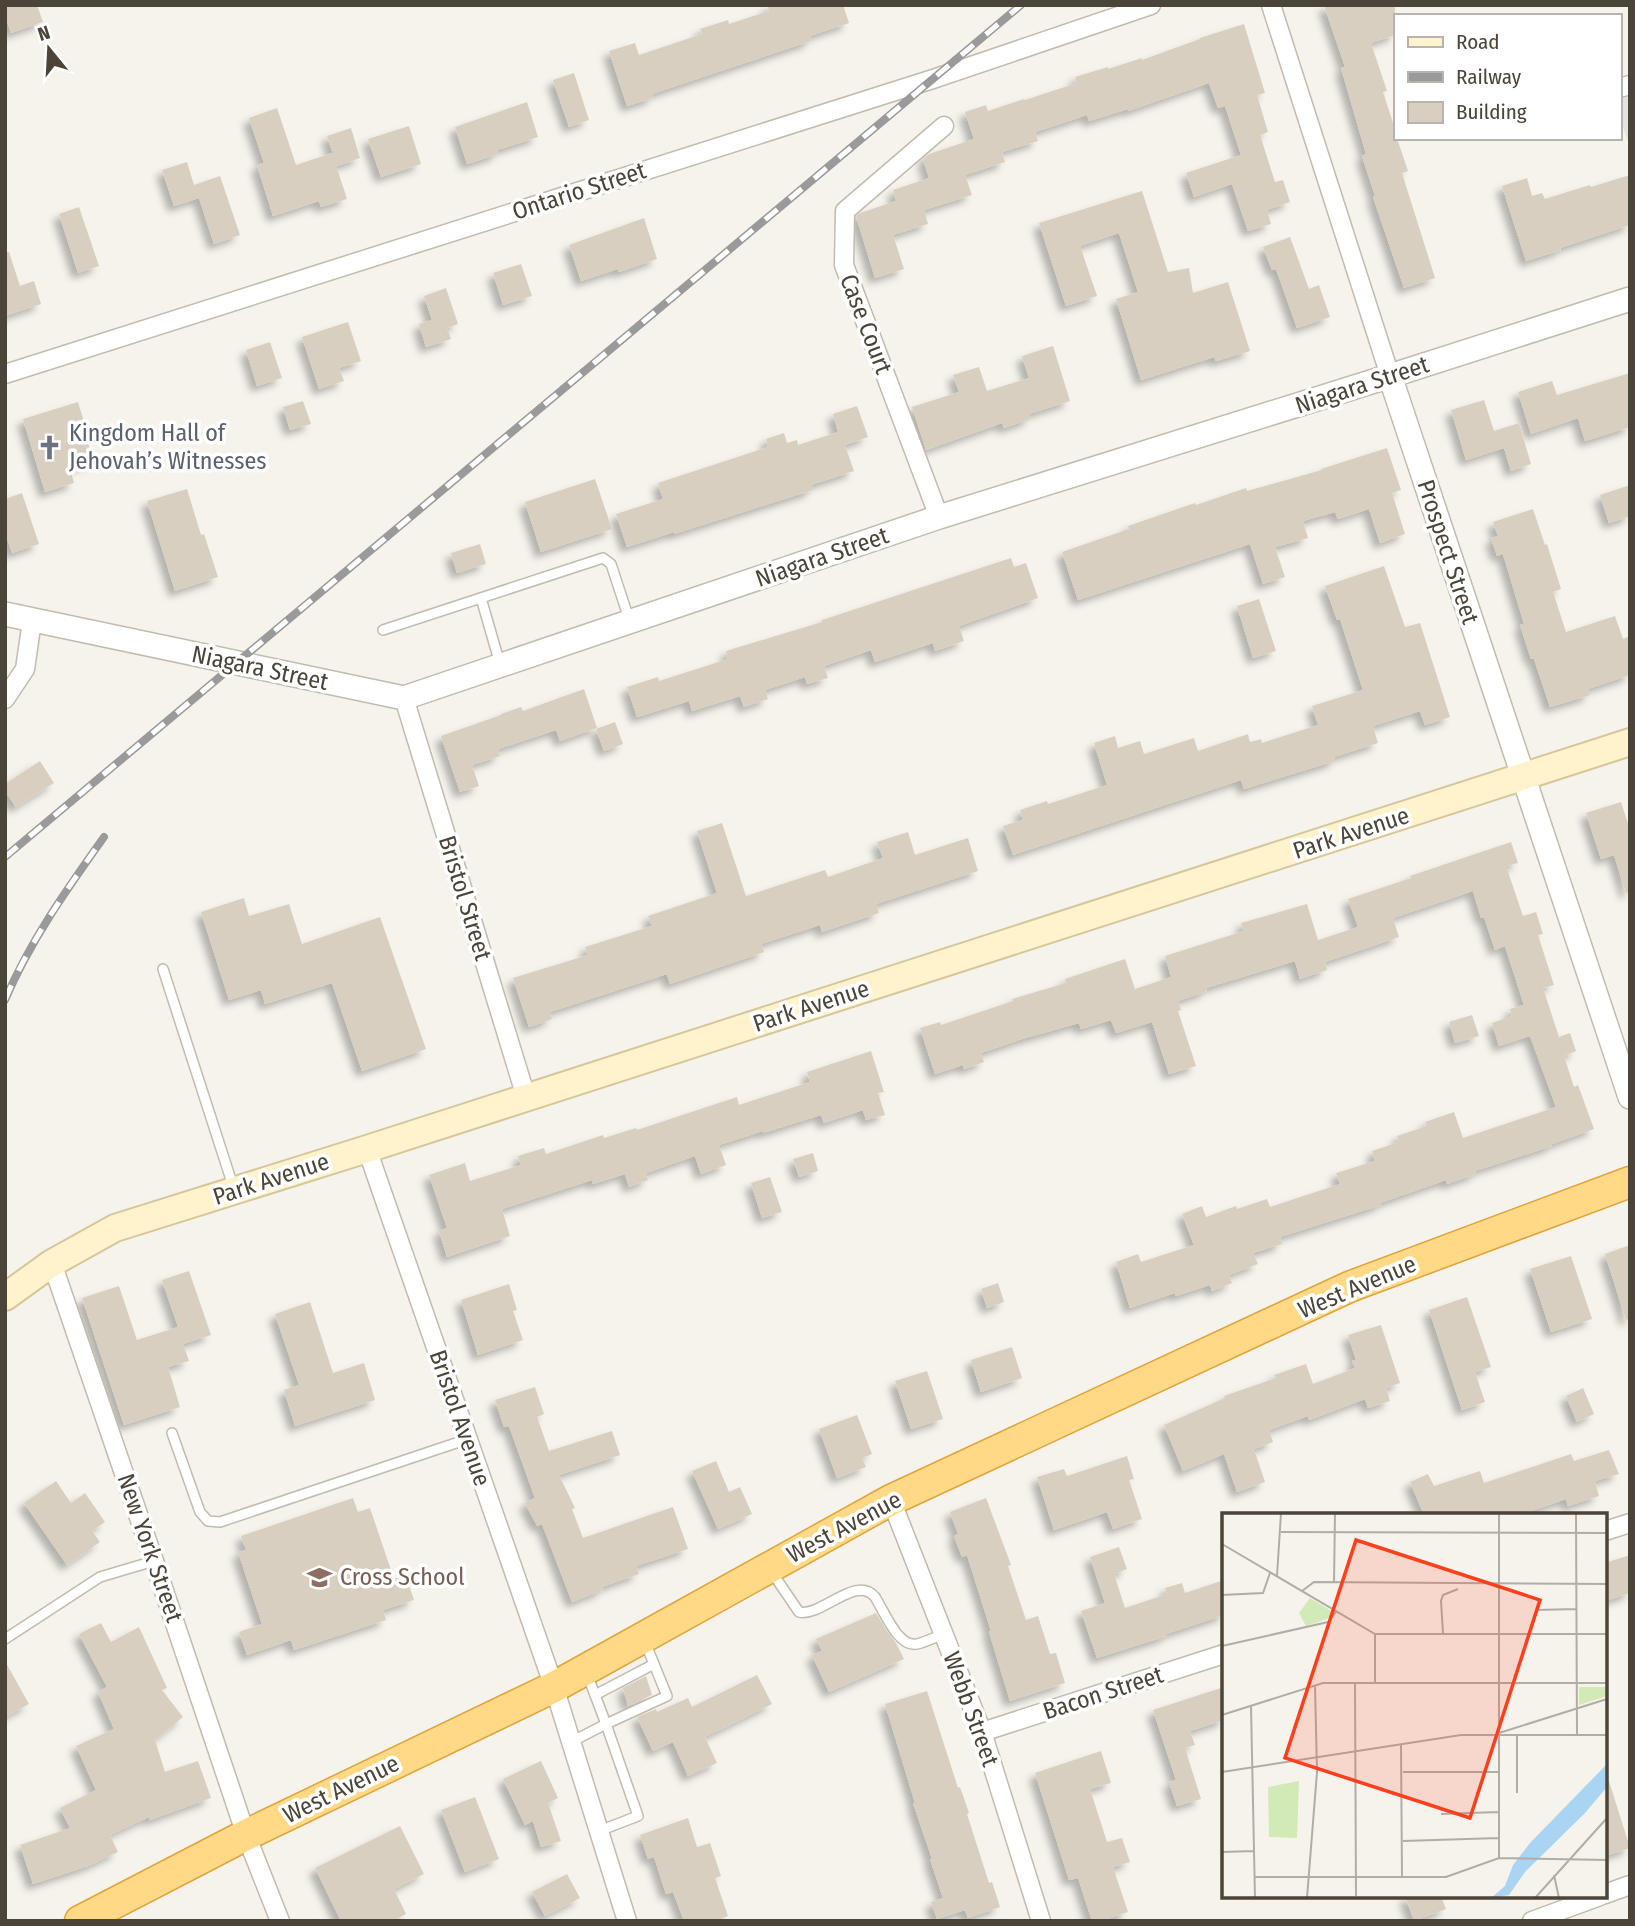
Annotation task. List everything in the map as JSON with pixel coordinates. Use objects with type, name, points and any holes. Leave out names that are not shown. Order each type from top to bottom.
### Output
[{"type":"highway","name":"West Avenue","points":[[80,1921],[246,1835],[554,1687],[590,1682],[648,1651],[769,1568],[891,1500],[1349,1287],[1630,1181]]},
{"type":"main road","name":"Park Avenue","points":[[5,1297],[52,1263],[115,1228],[1630,742]]},
{"type":"street","name":"Ontario Street","points":[[5,374],[933,79],[1152,5]]},
{"type":"street","name":"Prospect Street","points":[[1271,5],[1522,778],[1630,1097]]},
{"type":"street","name":"Case Court","points":[[939,517],[844,265],[845,211],[944,126]]},
{"type":"street","name":"Niagara Street","points":[[5,614],[404,698],[939,517],[1630,299]]},
{"type":"street","points":[[5,699],[25,669],[32,621]]},
{"type":"street","name":"Bristol Street","points":[[404,698],[526,1097]]},
{"type":"street","name":"Bristol Avenue","points":[[367,1149],[554,1687],[627,1921]]},
{"type":"street","name":"New York Street","points":[[52,1263],[246,1835],[280,1921]]},
{"type":"street","name":"Webb Street","points":[[891,1500],[982,1732],[1041,1921]]},
{"type":"street","points":[[1607,1530],[1630,1523]]},
{"type":"street","name":"Bacon Street","points":[[982,1732],[1222,1655]]},
{"type":"street","points":[[1607,1893],[1630,1885]]},
{"type":"street","points":[[1532,1921],[1595,1898]]},
{"type":"lane","points":[[383,630],[603,558],[611,564],[630,622]]},
{"type":"lane","points":[[481,598],[500,666]]},
{"type":"lane","points":[[163,969],[235,1191]]},
{"type":"lane","points":[[172,1433],[200,1513],[208,1521],[220,1522],[468,1439]]},
{"type":"lane","points":[[5,1639],[100,1577],[154,1561]]},
{"type":"lane","points":[[769,1568],[799,1612],[814,1611],[855,1591],[863,1590],[871,1592],[898,1635],[907,1644],[916,1644],[944,1634]]},
{"type":"lane","points":[[571,1742],[667,1696],[648,1651]]},
{"type":"lane","points":[[590,1682],[638,1816],[599,1831]]},
{"type":"shaded area","points":[[1630,78],[1630,147],[1621,122],[1621,80]]},
{"type":"building","points":[[5,5],[37,5],[43,22],[11,33]]},
{"type":"building","points":[[767,5],[843,5],[849,23],[810,36],[811,41],[652,94],[653,98],[627,106],[609,51],[635,43],[639,55],[702,34],[700,29],[728,20],[729,24],[769,11]]},
{"type":"building","points":[[1324,5],[1395,5],[1394,35],[1371,43],[1387,91],[1383,92],[1394,126],[1394,140],[1398,140],[1408,171],[1402,173],[1435,278],[1404,288],[1362,156],[1366,154],[1341,68],[1345,67]]},
{"type":"building","points":[[1244,24],[1265,93],[1257,95],[1268,132],[1260,135],[1275,182],[1283,180],[1290,202],[1267,210],[1271,224],[1248,231],[1232,184],[1194,197],[1186,173],[1241,155],[1225,106],[1218,108],[1209,83],[1128,111],[1089,121],[1087,115],[1035,132],[1038,141],[1002,152],[1005,162],[965,175],[972,195],[924,210],[928,224],[893,235],[904,269],[875,278],[856,216],[896,201],[893,190],[929,178],[923,159],[929,154],[974,139],[965,112],[986,105],[988,111],[1025,100],[1077,83],[1075,77],[1142,60]]},
{"type":"building","points":[[574,73],[589,120],[569,127],[553,80]]},
{"type":"building","points":[[527,102],[538,137],[497,150],[498,154],[467,164],[455,127]]},
{"type":"building","points":[[277,108],[296,165],[332,153],[347,199],[321,207],[319,201],[273,216],[257,165],[264,163],[249,118]]},
{"type":"building","points":[[409,126],[421,164],[381,177],[368,139]]},
{"type":"building","points":[[351,128],[360,158],[337,166],[327,136]]},
{"type":"building","points":[[187,162],[194,185],[220,176],[240,235],[214,244],[199,198],[174,206],[162,170]]},
{"type":"building","points":[[1630,175],[1630,225],[1526,261],[1502,186],[1527,178],[1532,196],[1542,193],[1545,199]]},
{"type":"building","points":[[1142,191],[1168,272],[1189,268],[1193,293],[1228,282],[1250,351],[1216,361],[1214,357],[1141,380],[1116,299],[1138,292],[1119,233],[1080,246],[1097,296],[1066,306],[1039,223]]},
{"type":"building","points":[[79,207],[99,266],[78,273],[59,214]]},
{"type":"building","points":[[644,218],[657,259],[581,281],[569,245]]},
{"type":"building","points":[[1290,237],[1309,289],[1319,285],[1330,317],[1297,328],[1276,269],[1272,270],[1263,247]]},
{"type":"building","points":[[9,252],[20,286],[34,281],[41,304],[5,316],[5,253]]},
{"type":"building","points":[[521,264],[532,296],[503,305],[493,273]]},
{"type":"building","points":[[446,288],[458,324],[447,328],[451,339],[426,347],[419,324],[432,320],[424,296]]},
{"type":"building","points":[[348,322],[361,361],[339,368],[344,381],[319,389],[302,337]]},
{"type":"building","points":[[270,342],[282,378],[257,386],[246,350]]},
{"type":"building","points":[[1053,346],[1070,401],[1029,414],[1030,419],[1004,428],[1002,423],[926,450],[912,407],[959,392],[953,375],[979,367],[987,391],[1029,378],[1022,356]]},
{"type":"building","points":[[1630,373],[1630,427],[1585,441],[1578,418],[1531,434],[1518,392],[1552,381],[1557,395]]},
{"type":"building","points":[[1484,400],[1494,431],[1519,423],[1531,464],[1511,471],[1504,448],[1466,460],[1451,410]]},
{"type":"building","points":[[303,401],[311,424],[290,430],[283,407]]},
{"type":"building","name":"Kingdom Hall of Jehovah’s Witnesses","points":[[78,402],[94,461],[70,468],[74,483],[45,492],[23,419]]},
{"type":"building","points":[[857,406],[868,437],[845,445],[854,471],[811,485],[813,490],[627,547],[616,514],[663,499],[658,483],[768,447],[766,439],[784,433],[787,443],[797,440],[798,445],[838,432],[833,414]]},
{"type":"building","points":[[1387,448],[1401,490],[1392,493],[1405,534],[1380,543],[1369,509],[1338,519],[1335,512],[1303,521],[1308,538],[1275,547],[1285,577],[1263,584],[1250,544],[1078,600],[1062,552],[1195,503],[1196,505],[1246,488],[1247,491],[1322,470]]},
{"type":"building","points":[[595,479],[612,529],[541,552],[525,502]]},
{"type":"building","points":[[1630,485],[1630,516],[1609,523],[1600,495]]},
{"type":"building","points":[[187,489],[218,577],[175,591],[147,501]]},
{"type":"building","points":[[22,493],[39,544],[12,553],[5,532],[5,499]]},
{"type":"building","points":[[1533,509],[1561,589],[1553,592],[1566,632],[1615,616],[1623,639],[1630,636],[1630,675],[1588,689],[1590,695],[1550,707],[1520,625],[1524,624],[1503,554],[1497,556],[1491,538],[1498,536],[1493,522]]},
{"type":"building","points":[[480,544],[486,564],[457,573],[451,553]]},
{"type":"building","points":[[1011,558],[1014,567],[1026,563],[1038,598],[959,626],[964,641],[935,651],[933,643],[875,662],[871,650],[824,666],[828,678],[807,684],[805,677],[765,690],[768,699],[744,707],[740,696],[692,711],[689,701],[637,717],[627,687],[658,677],[659,681],[728,659],[726,651],[822,622]]},
{"type":"building","points":[[1384,566],[1405,627],[1420,623],[1450,717],[1425,725],[1420,711],[1373,726],[1378,743],[1334,757],[1335,761],[1244,789],[1241,780],[1013,855],[1003,826],[1023,820],[1020,810],[1107,785],[1094,743],[1115,736],[1118,748],[1140,741],[1144,754],[1194,738],[1198,751],[1248,734],[1250,742],[1261,739],[1262,743],[1318,725],[1312,706],[1363,690],[1340,619],[1337,620],[1325,586]]},
{"type":"building","points":[[1259,599],[1276,651],[1253,658],[1237,606]]},
{"type":"building","points":[[584,689],[597,728],[560,741],[556,730],[498,749],[500,756],[472,765],[479,786],[460,792],[441,736],[521,707],[523,711]]},
{"type":"building","points":[[615,722],[623,744],[604,751],[596,729]]},
{"type":"building","points":[[40,761],[54,783],[16,807],[5,791],[5,784]]},
{"type":"building","points":[[1621,802],[1630,830],[1630,892],[1626,893],[1614,855],[1601,859],[1586,813]]},
{"type":"building","points":[[722,823],[746,896],[825,870],[828,877],[883,858],[877,842],[908,832],[915,855],[968,838],[978,871],[876,904],[879,913],[822,932],[820,925],[761,944],[764,952],[670,984],[667,974],[550,1012],[552,1019],[529,1027],[513,978],[588,955],[585,947],[652,926],[648,916],[717,893],[697,831]]},
{"type":"building","points":[[1511,842],[1518,863],[1506,866],[1523,916],[1536,912],[1543,934],[1538,935],[1554,985],[1543,988],[1559,1037],[1570,1033],[1576,1051],[1564,1056],[1574,1087],[1578,1085],[1594,1129],[1475,1171],[1476,1174],[1447,1184],[1446,1180],[1380,1203],[1381,1205],[1280,1237],[1282,1244],[1253,1253],[1258,1264],[1229,1275],[1232,1283],[1212,1291],[1210,1285],[1176,1296],[1175,1293],[1130,1308],[1116,1262],[1138,1254],[1141,1262],[1194,1245],[1182,1214],[1202,1206],[1206,1217],[1267,1199],[1270,1207],[1340,1184],[1336,1173],[1375,1161],[1372,1151],[1399,1142],[1397,1136],[1427,1126],[1425,1122],[1454,1112],[1463,1138],[1556,1107],[1530,1036],[1499,1046],[1492,1023],[1512,1016],[1510,1009],[1524,1005],[1505,946],[1495,950],[1473,891],[1393,918],[1399,937],[1325,962],[1327,970],[1300,979],[1295,961],[1206,988],[1207,991],[1178,1001],[1181,1010],[1178,1011],[1196,1066],[1169,1074],[1152,1022],[1116,1033],[1111,1020],[1081,1029],[1079,1023],[1022,1039],[981,1053],[984,1062],[935,1074],[920,1028],[940,1022],[941,1025],[1013,1001],[1012,999],[1066,983],[1065,979],[1125,959],[1135,989],[1171,977],[1165,956],[1244,931],[1241,923],[1307,904],[1318,940],[1358,927],[1348,899]]},
{"type":"building","points":[[244,898],[249,916],[289,904],[302,944],[380,917],[426,1049],[362,1071],[332,983],[265,1004],[261,990],[229,1000],[201,912]]},
{"type":"building","points":[[1472,1015],[1479,1036],[1455,1043],[1449,1022]]},
{"type":"building","points":[[871,1051],[884,1092],[878,1093],[885,1115],[866,1120],[863,1110],[824,1123],[821,1115],[719,1145],[726,1165],[701,1174],[695,1156],[646,1173],[648,1180],[629,1187],[625,1174],[593,1184],[592,1180],[502,1209],[510,1236],[447,1257],[439,1231],[447,1228],[429,1175],[465,1163],[470,1181],[521,1165],[518,1156],[544,1148],[546,1154],[603,1135],[604,1138],[636,1128],[637,1130],[737,1097],[739,1105],[810,1082],[807,1072]]},
{"type":"building","points":[[813,1153],[818,1171],[799,1177],[793,1159]]},
{"type":"building","points":[[770,1177],[782,1212],[762,1218],[751,1183]]},
{"type":"building","points":[[1630,1245],[1630,1319],[1626,1320],[1605,1254]]},
{"type":"building","points":[[1571,1256],[1592,1319],[1551,1332],[1530,1269]]},
{"type":"building","points":[[189,1271],[211,1335],[183,1344],[189,1361],[168,1367],[180,1407],[124,1425],[82,1298],[119,1286],[137,1340],[178,1327],[162,1280]]},
{"type":"building","points":[[998,1283],[1004,1302],[987,1308],[981,1289]]},
{"type":"building","points":[[509,1284],[517,1310],[513,1311],[523,1340],[478,1355],[461,1300]]},
{"type":"building","points":[[1467,1297],[1491,1367],[1475,1372],[1485,1402],[1462,1410],[1429,1310]]},
{"type":"building","points":[[310,1302],[333,1373],[364,1363],[375,1400],[295,1426],[284,1390],[299,1385],[275,1314]]},
{"type":"building","points":[[1381,1325],[1400,1383],[1386,1388],[1390,1401],[1368,1408],[1365,1399],[1309,1420],[1308,1416],[1269,1430],[1273,1442],[1254,1449],[1265,1482],[1237,1492],[1224,1454],[1183,1471],[1164,1425],[1225,1398],[1224,1396],[1276,1378],[1274,1375],[1306,1364],[1313,1384],[1355,1368],[1352,1361],[1356,1360],[1348,1335]]},
{"type":"building","points":[[1012,1347],[1022,1378],[981,1392],[971,1360]]},
{"type":"building","points":[[927,1371],[943,1419],[911,1429],[895,1381]]},
{"type":"building","points":[[535,1387],[544,1414],[537,1417],[549,1451],[612,1431],[620,1455],[559,1475],[575,1508],[572,1509],[583,1538],[673,1507],[688,1549],[636,1566],[639,1574],[602,1587],[603,1590],[572,1602],[542,1524],[537,1526],[525,1503],[535,1498],[509,1426],[504,1427],[495,1400]]},
{"type":"building","points":[[1583,1388],[1594,1414],[1577,1422],[1566,1396]]},
{"type":"building","points":[[857,1415],[872,1454],[862,1458],[866,1467],[837,1478],[819,1429]]},
{"type":"building","points":[[1609,1450],[1619,1474],[1595,1481],[1599,1496],[1568,1506],[1566,1499],[1525,1513],[1423,1513],[1410,1482],[1428,1474],[1434,1486],[1480,1471],[1484,1483],[1571,1454],[1574,1461]]},
{"type":"building","points":[[1127,1456],[1134,1479],[1129,1480],[1142,1519],[1113,1529],[1107,1512],[1054,1530],[1037,1477],[1064,1469],[1067,1476]]},
{"type":"building","points":[[716,1461],[729,1492],[740,1487],[752,1514],[718,1529],[692,1471]]},
{"type":"building","points":[[56,1481],[71,1503],[85,1493],[105,1522],[92,1531],[100,1542],[67,1565],[24,1503]]},
{"type":"building","name":"Cross School","points":[[353,1498],[358,1512],[370,1508],[394,1579],[406,1576],[414,1600],[383,1610],[386,1620],[294,1650],[291,1640],[247,1655],[239,1632],[262,1624],[238,1552],[246,1550],[241,1536]]},
{"type":"building","points":[[986,1498],[1011,1565],[1008,1566],[1026,1620],[1038,1616],[1050,1654],[1056,1653],[1065,1683],[1010,1701],[967,1555],[962,1557],[954,1536],[958,1534],[950,1512]]},
{"type":"building","points":[[1119,1547],[1127,1569],[1114,1574],[1125,1608],[1167,1594],[1165,1588],[1182,1583],[1185,1593],[1222,1581],[1222,1616],[1097,1658],[1081,1611],[1105,1603],[1090,1557]]},
{"type":"building","points":[[1630,1555],[1630,1593],[1607,1600],[1607,1562]]},
{"type":"building","points":[[876,1613],[904,1659],[829,1692],[812,1655],[822,1651],[816,1639]]},
{"type":"building","points":[[101,1623],[111,1642],[139,1627],[167,1688],[162,1690],[183,1717],[155,1740],[165,1772],[198,1761],[211,1798],[150,1820],[149,1817],[110,1835],[118,1852],[88,1866],[33,1884],[20,1845],[70,1828],[60,1808],[96,1790],[76,1746],[114,1729],[98,1692],[107,1687],[79,1634]]},
{"type":"building","points":[[5,1661],[29,1704],[5,1717]]},
{"type":"building","points":[[757,1675],[772,1704],[705,1737],[717,1763],[688,1776],[673,1742],[653,1751],[637,1717],[656,1709],[657,1712],[688,1698],[692,1707]]},
{"type":"building","points":[[646,1676],[652,1695],[628,1706],[623,1688]]},
{"type":"building","points":[[1222,1688],[1222,1721],[1190,1731],[1195,1745],[1185,1748],[1201,1799],[1177,1806],[1169,1782],[1176,1780],[1153,1710]]},
{"type":"building","points":[[927,1691],[958,1788],[960,1787],[969,1813],[967,1814],[989,1883],[992,1882],[1000,1907],[968,1918],[965,1910],[937,1919],[931,1902],[943,1898],[885,1704]]},
{"type":"building","points":[[1101,1751],[1111,1783],[1090,1789],[1107,1842],[1122,1838],[1130,1862],[1113,1867],[1128,1912],[1101,1921],[1092,1921],[1078,1878],[1069,1880],[1035,1773]]},
{"type":"building","points":[[541,1761],[558,1798],[548,1803],[561,1841],[541,1847],[533,1821],[525,1825],[503,1779]]},
{"type":"building","points":[[1607,1782],[1630,1848],[1607,1855]]},
{"type":"building","points":[[475,1797],[499,1859],[465,1872],[441,1810]]},
{"type":"building","points":[[688,1818],[697,1847],[710,1843],[721,1876],[715,1878],[728,1916],[715,1921],[684,1921],[673,1892],[666,1894],[654,1857],[648,1859],[640,1835]]},
{"type":"building","points":[[400,1826],[424,1874],[394,1889],[406,1914],[393,1921],[341,1921],[315,1868]]},
{"type":"building","points":[[567,1874],[580,1898],[545,1916],[532,1892]]},
{"type":"building","points":[[1406,1898],[1442,1898],[1446,1909],[1414,1921]]},
{"type":"railway","points":[[5,857],[1021,5]]},
{"type":"railway","points":[[5,1000],[38,936],[104,837]]},
{"type":"place","name":"Kingdom Hall of Jehovah’s Witnesses","points":[[49,447]]},
{"type":"place","name":"Cross School","points":[[320,1577]]}]
